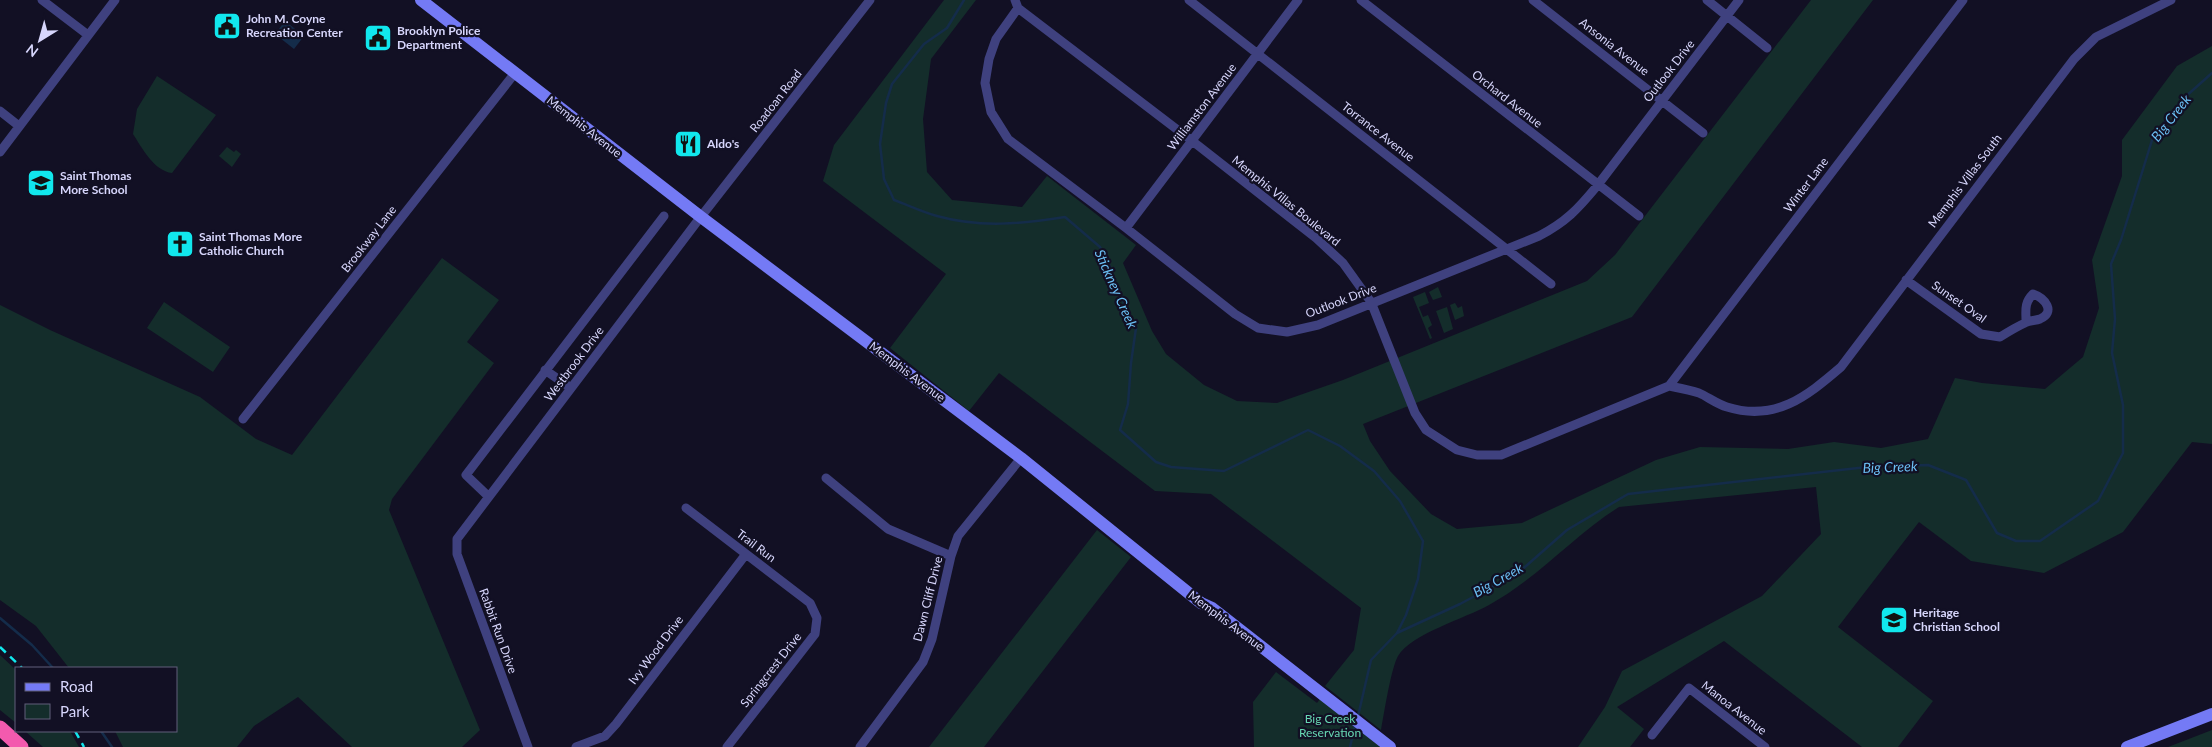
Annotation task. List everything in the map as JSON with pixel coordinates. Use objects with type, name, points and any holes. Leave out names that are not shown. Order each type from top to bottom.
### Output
[{"type":"highway","points":[[0,728],[21,747]]},
{"type":"main road","name":"Memphis Avenue","points":[[421,0],[701,217],[1021,458],[1201,603],[1212,608],[1390,747]]},
{"type":"main road","points":[[2126,747],[2212,714]]},
{"type":"street","points":[[42,0],[88,35]]},
{"type":"street","points":[[0,152],[115,0]]},
{"type":"street","name":"Roadoan Road","points":[[701,217],[870,0]]},
{"type":"street","name":"Torrance Avenue","points":[[1189,0],[1508,248],[1551,284]]},
{"type":"street","name":"Williamston Avenue","points":[[1126,228],[1298,0]]},
{"type":"street","name":"Orchard Avenue","points":[[1361,0],[1597,186],[1639,216]]},
{"type":"street","name":"Ansonia Avenue","points":[[1533,0],[1703,133]]},
{"type":"street","points":[[1707,0],[1767,48]]},
{"type":"street","name":"Outlook Drive","points":[[1016,4],[996,39],[989,59],[985,83],[991,112],[1008,140],[1126,228],[1235,314],[1258,328],[1287,332],[1318,325],[1539,236],[1560,225],[1579,208],[1597,186],[1740,0]]},
{"type":"street","name":"Winter Lane","points":[[1669,386],[1963,0]]},
{"type":"street","name":"Memphis Villas South","points":[[1669,386],[1696,392],[1727,407],[1755,411],[1779,408],[1798,401],[1840,367],[2074,58],[2096,37],[2171,0]]},
{"type":"street","name":"Memphis Villas Boulevard","points":[[1016,4],[1316,238],[1343,263],[1372,302],[1415,413],[1426,430],[1440,441],[1457,450],[1477,455],[1501,455],[1669,386]]},
{"type":"street","name":"Brookway Lane","points":[[243,419],[515,73]]},
{"type":"street","points":[[0,111],[20,126]]},
{"type":"street","points":[[488,496],[466,475],[664,216]]},
{"type":"street","name":"Westbrook Drive","points":[[466,525],[701,217]]},
{"type":"street","name":"Sunset Oval","points":[[1906,280],[1982,334],[2000,337],[2026,321]]},
{"type":"street","points":[[545,370],[571,388]]},
{"type":"street","name":"Dawn Cliff Drive","points":[[860,747],[923,662],[932,639],[951,556],[958,536],[1021,458]]},
{"type":"street","points":[[826,478],[888,529],[951,556]]},
{"type":"street","name":"Trail Run","points":[[686,508],[810,603]]},
{"type":"street","name":"Rabbit Run Drive","points":[[466,525],[457,539],[457,554],[528,747]]},
{"type":"street","name":"Ivy Wood Drive","points":[[576,747],[605,736],[616,724],[746,554]]},
{"type":"street","name":"Springcrest Drive","points":[[727,747],[815,634],[817,618],[810,603]]},
{"type":"street","name":"Manoa Avenue","points":[[1652,735],[1689,688],[1765,747]]},
{"type":"green space","points":[[944,0],[976,0],[931,59],[923,119],[927,172],[952,200],[1022,207],[1047,176],[1136,245],[1123,263],[1152,331],[1166,354],[1204,385],[1237,401],[1277,403],[1343,380],[1587,281],[1615,255],[1811,0],[1873,0],[1632,317],[1363,424],[1370,441],[1390,471],[1431,514],[1457,529],[1522,523],[1656,460],[1700,447],[1788,449],[1834,442],[1881,448],[1928,439],[1955,378],[1982,383],[2045,389],[2083,357],[2099,308],[2092,260],[2122,176],[2122,140],[2177,66],[2212,46],[2212,444],[2192,442],[2123,532],[2044,573],[1971,561],[1919,522],[1838,627],[1933,701],[1898,747],[1862,747],[1724,641],[1617,707],[1644,729],[1630,747],[1578,747],[1605,707],[1622,671],[1762,596],[1821,534],[1816,487],[1619,507],[1602,518],[1506,595],[1479,610],[1426,634],[1405,648],[1395,662],[1381,730],[1325,686],[1354,650],[1361,608],[1211,494],[1155,491],[999,373],[969,411],[890,348],[946,274],[823,181],[834,145]]},
{"type":"green space","points":[[157,76],[216,115],[172,173],[154,163],[133,134],[137,109]]},
{"type":"green space","points":[[227,147],[241,154],[232,167],[219,156]]},
{"type":"green space","points":[[442,258],[499,300],[467,342],[494,363],[392,499],[389,510],[480,730],[462,747],[352,747],[298,697],[254,726],[237,747],[123,747],[116,732],[178,732],[178,667],[68,667],[36,626],[0,600],[0,305],[50,330],[200,397],[256,439],[292,455]]},
{"type":"green space","points":[[1438,287],[1442,297],[1433,300],[1429,292]]},
{"type":"green space","points":[[1425,292],[1429,303],[1419,307],[1423,317],[1428,315],[1432,325],[1428,328],[1432,338],[1430,339],[1413,297]]},
{"type":"green space","points":[[164,302],[230,347],[213,372],[147,328]]},
{"type":"green space","points":[[1455,303],[1458,308],[1462,306],[1464,316],[1455,320],[1450,305]]},
{"type":"green space","points":[[1447,307],[1453,329],[1444,333],[1436,311]]},
{"type":"green space","points":[[1097,530],[1131,557],[984,747],[929,747]]},
{"type":"green space","points":[[0,655],[15,669],[15,722],[0,710]]},
{"type":"green space","name":"Big Creek Reservation","points":[[1276,672],[1317,703],[1323,695],[1390,747],[1254,747],[1253,702]]},
{"type":"green space","points":[[2212,730],[2212,747],[2168,747]]},
{"type":"green space","points":[[26,732],[71,732],[79,747],[43,747]]},
{"type":"water","points":[[285,21],[304,36],[294,49],[275,34]]},
{"type":"waterway","name":"Stickney Creek","points":[[964,0],[947,28],[924,44],[892,84],[886,103],[880,144],[884,179],[894,200],[931,214],[969,222],[1001,224],[1065,217],[1100,247],[1136,328],[1128,404],[1120,430],[1156,462],[1171,467],[1224,471],[1308,430],[1340,446],[1374,471],[1400,501],[1423,541],[1418,579],[1406,615],[1397,633]]},
{"type":"waterway","name":"Big Creek","points":[[1358,716],[1371,660],[1397,633],[1460,604],[1518,573],[1567,530],[1628,494],[1867,467],[1928,465],[1966,480],[1997,533],[2016,541],[2040,541],[2098,501],[2123,453],[2123,405],[2112,353],[2115,319],[2111,264],[2121,240],[2153,137],[2184,98],[2212,73]]},
{"type":"waterway","name":"Big Creek","points":[[0,618],[32,645],[52,667]]},
{"type":"waterway","name":"Big Creek","points":[[1350,747],[1355,726]]},
{"type":"waterway","name":"Big Creek","points":[[102,732],[112,747]]},
{"type":"railway","points":[[0,647],[21,667]]},
{"type":"railway","points":[[76,732],[84,747]]},
{"type":"place","name":"John M. Coyne Recreation Center","points":[[227,26]]},
{"type":"place","name":"Brooklyn Police Department","points":[[378,38]]},
{"type":"place","name":"Aldo's","points":[[688,144]]},
{"type":"place","name":"Saint Thomas More School","points":[[41,183]]},
{"type":"place","name":"Saint Thomas More Catholic Church","points":[[180,244]]},
{"type":"place","name":"Heritage Christian School","points":[[1894,620]]}]
